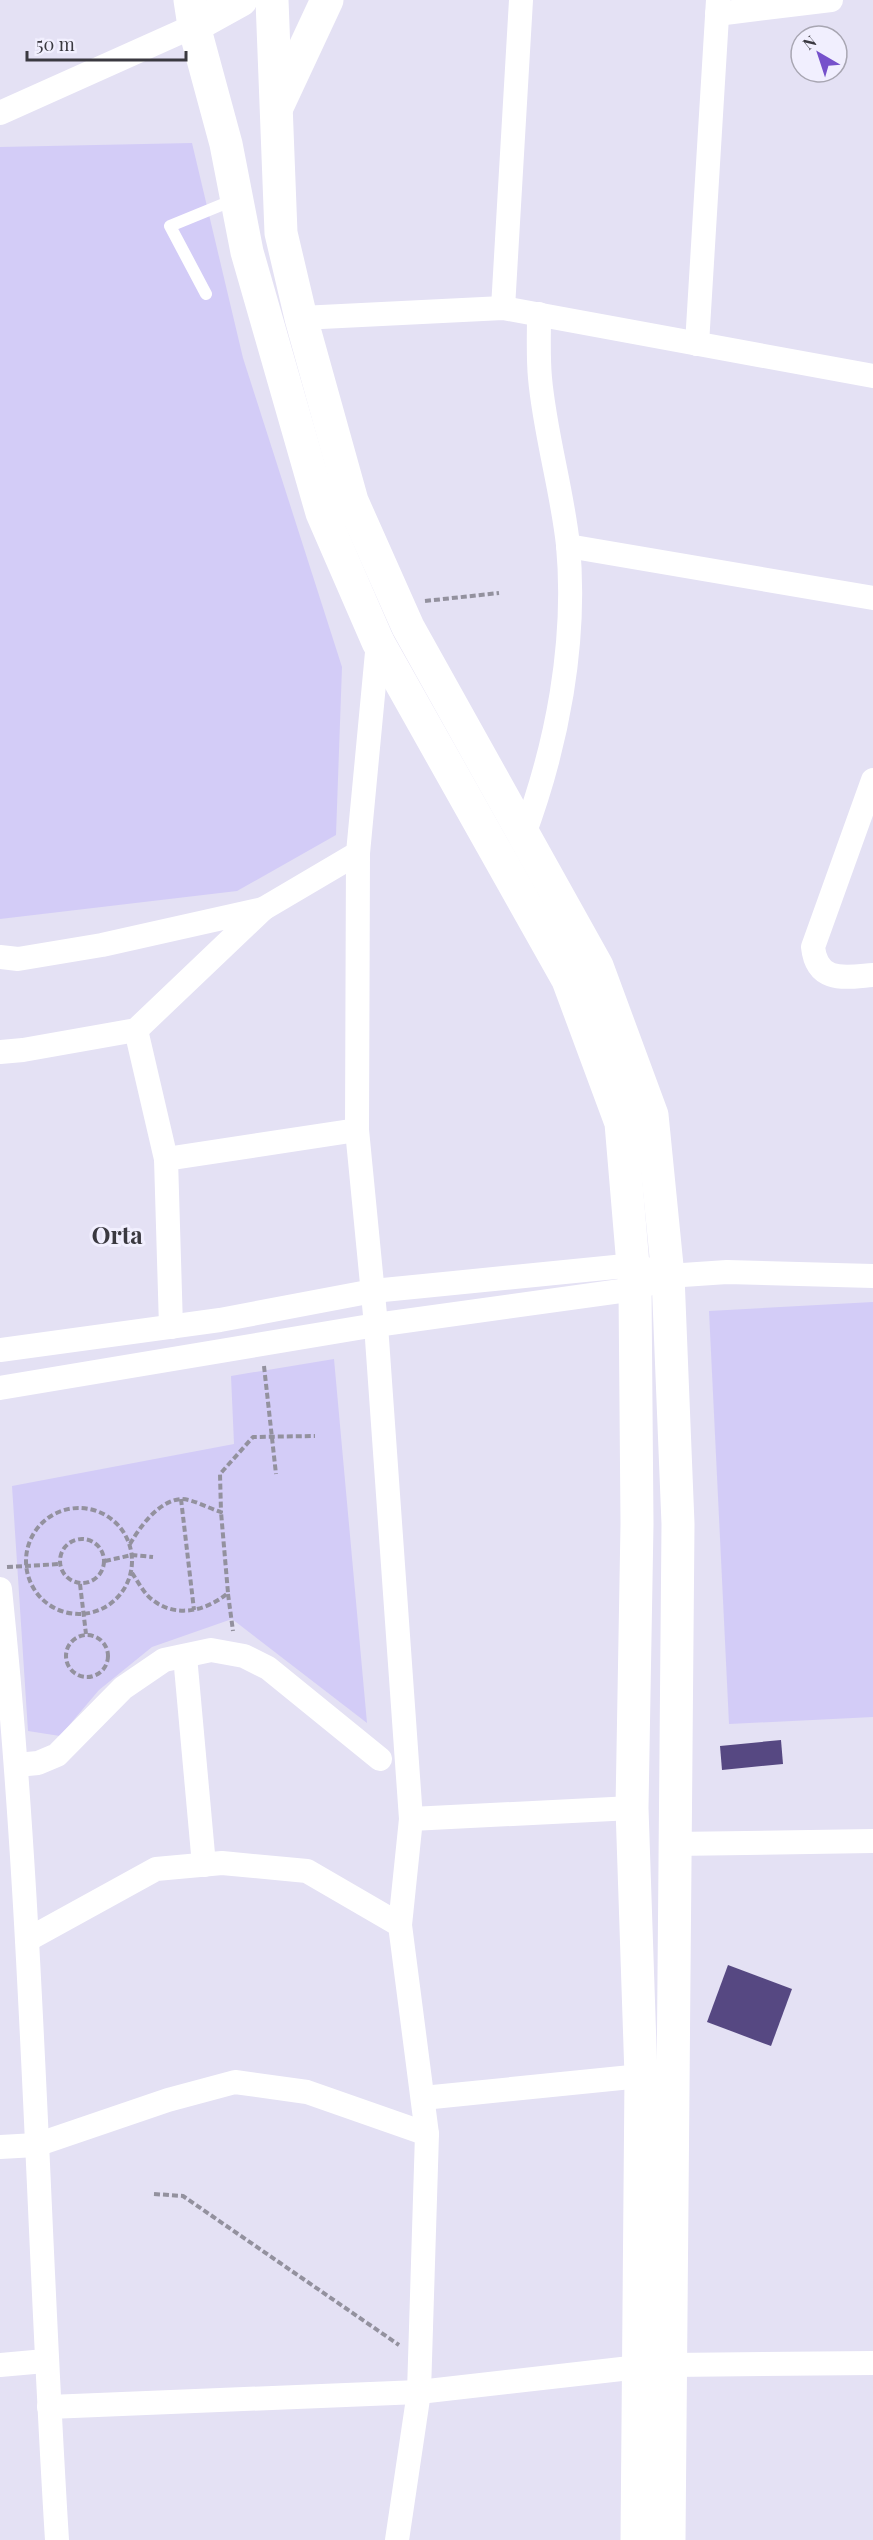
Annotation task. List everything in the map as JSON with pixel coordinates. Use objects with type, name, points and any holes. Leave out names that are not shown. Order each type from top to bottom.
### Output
[{"type":"street","points":[[0,113],[192,13],[241,0]]},
{"type":"street","points":[[272,0],[281,233],[301,318],[352,501],[402,616],[597,966],[652,1115],[668,1276],[678,1524],[673,1844],[655,2366],[637,2540]]},
{"type":"street","points":[[275,112],[327,0]]},
{"type":"street","points":[[503,308],[521,0]]},
{"type":"street","points":[[697,344],[718,7],[831,0]]},
{"type":"street","points":[[192,13],[226,144],[247,252],[322,513],[378,642],[568,980],[621,1123],[635,1277],[637,1524],[632,1808],[641,2076],[655,2366],[669,2540]]},
{"type":"street","points":[[301,318],[503,308],[873,376]]},
{"type":"street","points":[[524,837],[543,785],[562,690],[567,641],[568,546],[540,379],[539,314]]},
{"type":"street","points":[[568,546],[873,598]]},
{"type":"street","points":[[397,2540],[418,2392],[427,2134],[400,1925],[411,1819],[376,1325],[357,1130],[358,853],[378,642],[402,616]]},
{"type":"street","points":[[873,780],[813,947],[820,967],[832,975],[873,975]]},
{"type":"street","points":[[0,1052],[136,1030],[262,909],[358,853]]},
{"type":"street","points":[[0,957],[18,959],[102,945],[262,909]]},
{"type":"street","points":[[136,1030],[166,1159],[171,1327]]},
{"type":"street","points":[[166,1159],[357,1130]]},
{"type":"street","points":[[0,1350],[171,1327],[373,1291],[727,1272],[873,1276]]},
{"type":"street","points":[[0,1388],[376,1325],[635,1277]]},
{"type":"street","points":[[0,1589],[7,1726],[16,1765],[27,1940],[45,2361],[57,2540]]},
{"type":"street","points":[[16,1765],[38,1762],[57,1755],[123,1688],[164,1660],[211,1650],[236,1653],[268,1668],[380,1759]]},
{"type":"street","points":[[185,1656],[204,1865]]},
{"type":"street","points":[[411,1819],[632,1808]]},
{"type":"street","points":[[673,1844],[873,1841]]},
{"type":"street","points":[[27,1940],[156,1869],[222,1863],[307,1871],[400,1925]]},
{"type":"street","points":[[423,2098],[641,2076]]},
{"type":"street","points":[[0,2147],[36,2145],[168,2100],[235,2082],[307,2092],[427,2134]]},
{"type":"street","points":[[0,2365],[45,2361]]},
{"type":"street","points":[[48,2407],[418,2392],[655,2366],[873,2363]]},
{"type":"lane","points":[[206,294],[170,226],[237,198]]},
{"type":"path","points":[[402,616],[499,593]]},
{"type":"path","points":[[261,1344],[276,1474]]},
{"type":"path","points":[[236,1653],[228,1593],[220,1474],[253,1437],[315,1436]]},
{"type":"path","points":[[129,1545],[143,1523],[162,1507],[182,1499],[221,1512]]},
{"type":"path","points":[[182,1499],[194,1610]]},
{"type":"path","points":[[71,1508],[88,1509],[104,1514],[118,1524],[132,1555],[131,1572],[125,1588],[114,1602],[100,1611],[83,1615],[65,1613],[48,1606],[35,1593],[27,1577],[29,1541],[39,1526],[53,1514],[71,1508]]},
{"type":"path","points":[[81,1539],[94,1543],[103,1554],[105,1561],[100,1575],[87,1583],[80,1584],[66,1577],[60,1564],[60,1557],[67,1544],[81,1539]]},
{"type":"path","points":[[105,1561],[132,1555],[153,1557]]},
{"type":"path","points":[[0,1567],[60,1564]]},
{"type":"path","points":[[131,1572],[149,1597],[173,1611],[194,1610],[214,1605],[228,1593]]},
{"type":"path","points":[[80,1584],[86,1634]]},
{"type":"path","points":[[86,1634],[99,1638],[108,1648],[109,1655],[104,1669],[92,1677],[84,1677],[71,1671],[65,1657],[73,1639],[86,1634]]},
{"type":"path","points":[[154,2194],[183,2196],[420,2359]]},
{"type":"shaded area","points":[[192,143],[243,358],[342,667],[336,835],[237,891],[0,919],[0,147]]},
{"type":"shaded area","points":[[873,1302],[873,1717],[729,1724],[709,1311]]},
{"type":"shaded area","points":[[334,1359],[367,1723],[232,1619],[152,1647],[99,1690],[60,1736],[28,1731],[12,1486],[234,1444],[231,1376]]},
{"type":"building","points":[[781,1740],[783,1764],[722,1770],[720,1746]]},
{"type":"building","points":[[728,1965],[792,1989],[771,2046],[707,2022]]},
{"type":"district","name":"Orta","points":[[117,1236]]}]
